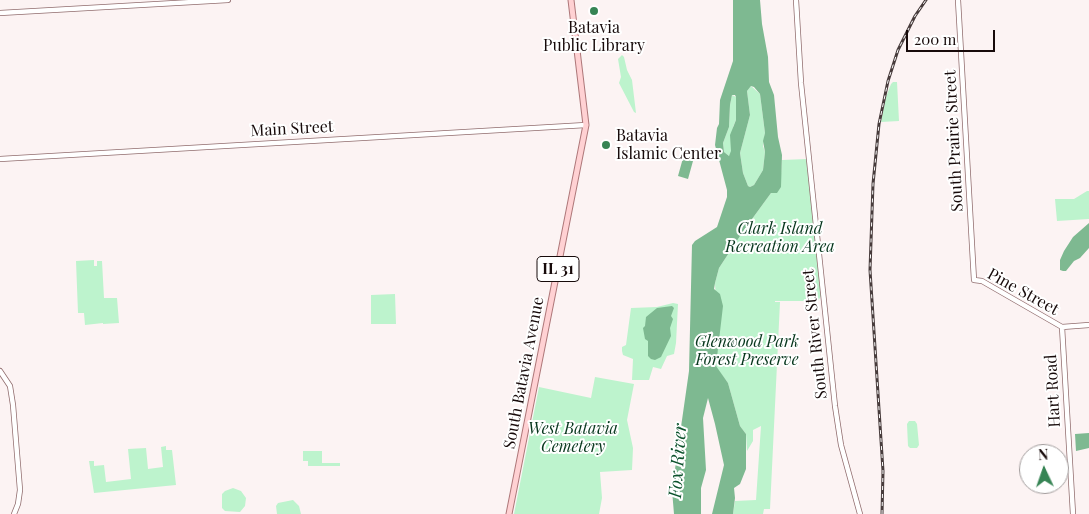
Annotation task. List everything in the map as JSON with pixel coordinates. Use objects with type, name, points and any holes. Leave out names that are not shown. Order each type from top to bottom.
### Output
[{"type":"main road","points":[[0,13],[228,0]]},
{"type":"main road","name":"South Batavia Avenue","points":[[509,514],[586,124],[571,0]]},
{"type":"main road","name":"South River Street","points":[[796,0],[800,84],[837,421],[845,462],[860,514]]},
{"type":"main road","name":"South Prairie Street","points":[[958,0],[974,280]]},
{"type":"main road","name":"Main Street","points":[[0,159],[586,124]]},
{"type":"main road","name":"Pine Street","points":[[974,280],[982,281],[1062,327],[1089,325]]},
{"type":"main road","name":"Hart Road","points":[[1062,327],[1073,514]]},
{"type":"main road","points":[[0,371],[10,386],[13,405],[20,490],[14,514]]},
{"type":"green space","points":[[622,55],[632,80],[636,113],[619,83],[621,77],[618,59]]},
{"type":"green space","points":[[893,82],[897,82],[899,121],[881,122],[886,97]]},
{"type":"green space","name":"Clark Island Recreation Area","points":[[751,86],[760,94],[765,133],[763,146],[765,152],[763,170],[754,185],[750,187],[743,173],[740,153],[750,115],[747,91]]},
{"type":"green space","points":[[732,95],[736,97],[736,120],[733,127],[731,153],[729,156],[724,152],[723,143],[729,127]]},
{"type":"green space","name":"Glenwood Park Forest Preserve","points":[[807,159],[821,296],[818,301],[775,301],[780,302],[770,509],[764,509],[763,514],[733,514],[735,501],[756,500],[761,426],[753,430],[753,441],[747,451],[746,434],[740,426],[728,383],[715,366],[718,346],[715,283],[719,268],[744,230],[771,193],[780,188],[782,160]]},
{"type":"green space","points":[[1089,191],[1089,219],[1057,221],[1055,199],[1074,199]]},
{"type":"green space","points":[[94,260],[94,266],[97,266],[97,261],[102,261],[104,298],[117,298],[119,323],[85,325],[84,313],[78,313],[76,261]]},
{"type":"green space","points":[[395,294],[396,324],[371,324],[371,295]]},
{"type":"green space","points":[[673,303],[678,304],[674,354],[667,356],[661,369],[653,367],[649,380],[632,380],[633,359],[623,355],[622,351],[622,347],[626,345],[631,308],[657,307]]},
{"type":"green space","name":"West Batavia Cemetery","points":[[595,377],[634,384],[627,420],[633,448],[632,470],[600,472],[602,498],[599,514],[514,514],[539,387],[591,398]]},
{"type":"green space","points":[[909,421],[915,421],[917,424],[919,445],[917,448],[910,448],[908,446],[907,424]]},
{"type":"green space","points":[[166,446],[166,450],[172,450],[176,485],[94,493],[89,461],[94,461],[94,466],[104,465],[106,482],[131,479],[128,449],[146,448],[148,469],[163,467],[161,447]]},
{"type":"green space","points":[[303,451],[322,451],[322,463],[340,463],[340,466],[308,466],[308,461],[303,461]]},
{"type":"green space","points":[[233,488],[241,491],[246,498],[245,506],[240,512],[225,511],[222,508],[222,494]]},
{"type":"green space","points":[[293,500],[299,506],[301,514],[277,514],[276,506],[278,503]]},
{"type":"water","name":"Fox River","points":[[733,0],[760,0],[768,57],[769,82],[774,95],[778,137],[782,155],[781,187],[777,193],[771,193],[719,268],[714,289],[720,294],[723,306],[716,366],[728,383],[740,426],[746,434],[746,469],[740,484],[734,488],[733,514],[712,514],[724,465],[708,398],[703,418],[706,470],[701,488],[701,514],[674,514],[672,490],[689,371],[692,245],[717,227],[727,197],[727,190],[715,145],[719,124],[720,100],[733,61]],"holes":[[[751,86],[760,94],[765,133],[763,141],[765,152],[763,170],[754,185],[750,187],[743,173],[740,153],[750,115],[747,91]],[[732,95],[736,97],[736,120],[730,135],[731,151],[729,156],[724,152],[723,143],[729,127]]]},
{"type":"water","points":[[683,158],[693,161],[688,179],[678,176]]},
{"type":"water","points":[[1089,223],[1089,248],[1066,271],[1060,270],[1060,260],[1064,251],[1073,237]]},
{"type":"water","points":[[672,306],[674,308],[671,316],[673,319],[670,328],[671,336],[661,357],[655,360],[651,359],[648,356],[648,341],[645,339],[643,328],[646,317],[657,308]]},
{"type":"water","points":[[1089,433],[1089,448],[1076,451],[1075,434]]},
{"type":"railway","points":[[882,514],[883,471],[870,270],[873,184],[879,124],[888,81],[898,50],[915,16],[926,0]]},
{"type":"place","name":"Batavia Public Library","points":[[594,11]]},
{"type":"place","name":"Batavia Islamic Center","points":[[606,145]]}]
